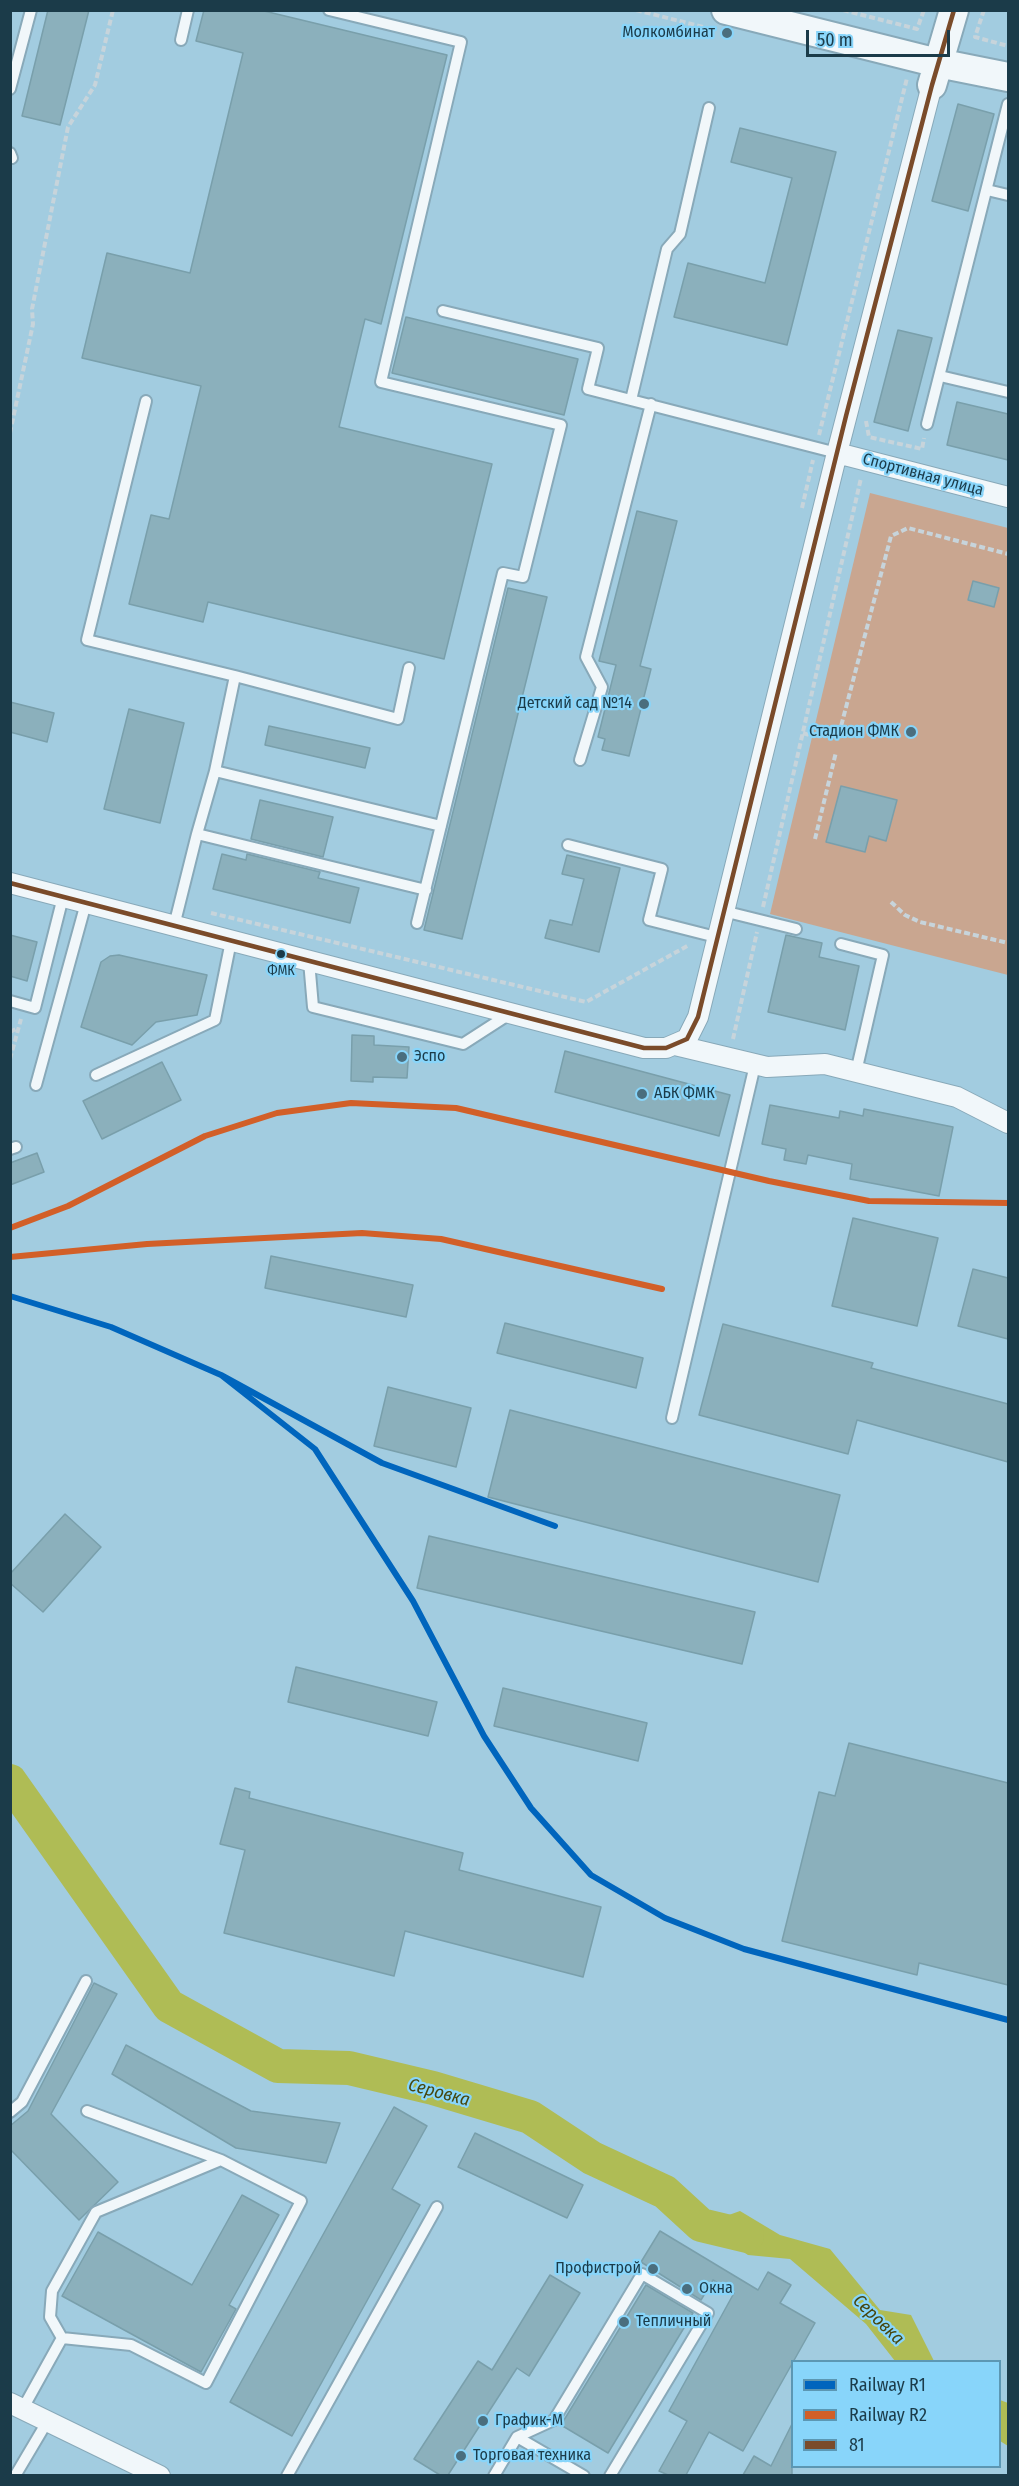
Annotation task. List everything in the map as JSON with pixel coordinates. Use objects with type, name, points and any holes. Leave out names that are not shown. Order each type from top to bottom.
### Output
[{"type":"street","points":[[726,10],[935,74],[1008,77]]},
{"type":"street","points":[[10,883],[644,1048],[666,1048],[687,1039],[694,1029],[837,453],[935,74],[954,10]]},
{"type":"street","name":"Спортивная улица","points":[[837,453],[1008,497]]},
{"type":"street","points":[[675,1045],[766,1067],[825,1064],[957,1097],[1008,1123]]},
{"type":"street","points":[[16,2407],[160,2475]]},
{"type":"lane","points":[[10,89],[31,10]]},
{"type":"lane","points":[[181,40],[188,10]]},
{"type":"lane","points":[[329,10],[461,42],[381,382],[561,424],[523,577],[503,573],[417,923]]},
{"type":"lane","points":[[927,424],[1008,104]]},
{"type":"lane","points":[[631,400],[667,249],[680,234],[710,108]]},
{"type":"lane","points":[[987,190],[1008,195]]},
{"type":"lane","points":[[443,311],[597,348],[588,389],[837,453]]},
{"type":"lane","points":[[940,375],[1008,392]]},
{"type":"lane","points":[[146,401],[87,640],[398,719],[409,668]]},
{"type":"lane","points":[[580,760],[602,687],[586,657],[651,404]]},
{"type":"lane","points":[[174,926],[214,771],[235,676]]},
{"type":"lane","points":[[214,771],[441,826]]},
{"type":"lane","points":[[197,834],[426,890]]},
{"type":"lane","points":[[568,845],[662,869],[649,920],[716,937]]},
{"type":"lane","points":[[10,1001],[35,1008],[63,897]]},
{"type":"lane","points":[[36,1085],[86,903]]},
{"type":"lane","points":[[723,911],[796,929]]},
{"type":"lane","points":[[96,1075],[215,1020],[231,940]]},
{"type":"lane","points":[[841,944],[883,955],[856,1072]]},
{"type":"lane","points":[[309,961],[313,1006],[463,1044],[511,1013]]},
{"type":"lane","points":[[672,1418],[755,1065]]},
{"type":"lane","points":[[10,2112],[22,2102],[86,1981]]},
{"type":"lane","points":[[62,2338],[130,2345],[206,2383],[301,2201],[221,2160],[87,2111]]},
{"type":"lane","points":[[62,2338],[50,2317],[52,2291],[96,2212],[221,2160]]},
{"type":"lane","points":[[287,2475],[437,2207]]},
{"type":"lane","points":[[495,2475],[517,2437],[554,2420],[642,2274],[708,2313],[610,2475]]},
{"type":"lane","points":[[16,2407],[62,2338]]},
{"type":"lane","points":[[15,2475],[47,2422]]},
{"type":"lane","points":[[517,2437],[584,2475]]},
{"type":"path","points":[[10,433],[33,324],[32,309],[68,127],[94,85],[113,10]]},
{"type":"path","points":[[843,10],[917,29],[924,10]]},
{"type":"path","points":[[984,10],[975,37],[1008,46]]},
{"type":"path","points":[[866,420],[869,437],[922,449],[927,424]]},
{"type":"path","points":[[733,1039],[861,476]]},
{"type":"path","points":[[839,734],[891,536],[895,531],[908,528],[1008,554]]},
{"type":"path","points":[[803,733],[812,736]]},
{"type":"path","points":[[815,839],[836,752]]},
{"type":"path","points":[[891,902],[905,915],[920,922],[1008,943]]},
{"type":"path","points":[[10,1059],[25,1005]]},
{"type":"path","points":[[10,1032],[19,1028]]},
{"type":"shaded area","name":"Стадион ФМК","points":[[870,493],[1008,528],[1008,975],[770,914]]},
{"type":"water","points":[[740,2211],[780,2235],[830,2249],[880,2310],[911,2315],[934,2360],[894,2360],[866,2324],[790,2259],[748,2255],[701,2225]]},
{"type":"water","points":[[1001,2400],[1008,2403],[1008,2446],[1001,2442]]},
{"type":"building","points":[[48,10],[89,10],[60,125],[22,116]]},
{"type":"building","points":[[204,10],[260,10],[447,55],[381,324],[365,319],[339,427],[492,464],[444,659],[208,602],[203,622],[129,604],[151,515],[169,519],[201,386],[82,358],[107,253],[190,273],[243,53],[196,41]]},
{"type":"building","points":[[958,104],[994,114],[968,211],[932,201]]},
{"type":"building","points":[[740,128],[836,152],[787,345],[674,317],[688,263],[765,283],[792,178],[731,162]]},
{"type":"building","points":[[406,317],[578,359],[564,415],[392,373]]},
{"type":"building","points":[[898,330],[932,338],[908,431],[874,422]]},
{"type":"building","points":[[957,402],[1008,414],[1008,460],[947,445]]},
{"type":"building","points":[[637,511],[677,521],[640,666],[651,669],[629,756],[602,750],[605,739],[598,737],[616,665],[599,661]]},
{"type":"building","points":[[973,581],[999,588],[994,607],[968,600]]},
{"type":"building","points":[[508,588],[547,597],[462,939],[424,930]]},
{"type":"building","points":[[10,702],[54,713],[47,742],[10,732]]},
{"type":"building","points":[[129,709],[184,723],[160,823],[104,809]]},
{"type":"building","points":[[269,726],[370,748],[365,768],[265,745]]},
{"type":"building","points":[[841,786],[897,800],[886,841],[869,836],[865,852],[826,842]]},
{"type":"building","points":[[260,800],[333,817],[323,857],[251,839]]},
{"type":"building","points":[[222,854],[246,860],[247,854],[320,872],[318,878],[359,888],[350,923],[213,889]]},
{"type":"building","points":[[567,855],[620,868],[599,952],[545,938],[550,920],[572,925],[584,879],[562,874]]},
{"type":"building","points":[[10,935],[37,942],[27,981],[10,976]]},
{"type":"building","points":[[786,935],[822,943],[819,957],[859,966],[845,1030],[768,1012]]},
{"type":"building","points":[[119,955],[207,975],[197,1015],[156,1022],[132,1045],[81,1027],[101,962],[110,956]]},
{"type":"building","points":[[352,1035],[374,1036],[374,1045],[409,1047],[407,1078],[373,1077],[373,1082],[351,1081]]},
{"type":"building","name":"АБК ФМК","points":[[565,1051],[730,1095],[719,1136],[555,1092]]},
{"type":"building","points":[[162,1062],[181,1100],[102,1139],[83,1101]]},
{"type":"building","points":[[770,1105],[839,1118],[840,1111],[863,1116],[864,1109],[953,1127],[939,1196],[850,1179],[852,1164],[808,1155],[806,1164],[784,1160],[786,1149],[762,1144]]},
{"type":"building","points":[[37,1153],[44,1172],[10,1185],[10,1163]]},
{"type":"building","points":[[853,1218],[938,1238],[917,1326],[832,1306]]},
{"type":"building","points":[[271,1256],[413,1285],[406,1317],[265,1288]]},
{"type":"building","points":[[973,1269],[1008,1278],[1008,1339],[958,1326]]},
{"type":"building","points":[[505,1323],[643,1358],[636,1388],[497,1353]]},
{"type":"building","points":[[723,1324],[873,1363],[871,1368],[1008,1404],[1008,1462],[857,1420],[848,1454],[699,1415]]},
{"type":"building","points":[[388,1387],[471,1408],[456,1467],[374,1446]]},
{"type":"building","points":[[510,1410],[840,1495],[818,1582],[488,1497]]},
{"type":"building","points":[[65,1514],[101,1547],[43,1612],[10,1583],[10,1574]]},
{"type":"building","points":[[429,1536],[755,1612],[742,1664],[417,1588]]},
{"type":"building","points":[[296,1667],[437,1702],[428,1736],[288,1702]]},
{"type":"building","points":[[503,1688],[647,1723],[638,1761],[494,1726]]},
{"type":"building","points":[[849,1743],[1008,1783],[1008,1985],[919,1963],[917,1975],[782,1941],[819,1792],[835,1796]]},
{"type":"building","points":[[235,1788],[250,1792],[249,1798],[463,1853],[459,1870],[601,1907],[583,1977],[405,1931],[394,1976],[224,1933],[245,1850],[220,1844]]},
{"type":"building","points":[[94,1983],[117,1994],[51,2114],[118,2182],[79,2220],[10,2149],[10,2126],[28,2111]]},
{"type":"building","points":[[126,2045],[251,2111],[340,2123],[326,2163],[236,2148],[112,2074]]},
{"type":"building","points":[[394,2107],[427,2126],[392,2189],[420,2205],[292,2436],[230,2402]]},
{"type":"building","points":[[475,2133],[583,2185],[567,2218],[458,2167]]},
{"type":"building","points":[[242,2195],[279,2215],[229,2305],[236,2309],[201,2372],[62,2296],[98,2232],[192,2285]]},
{"type":"building","points":[[660,2231],[758,2290],[768,2272],[791,2285],[780,2303],[815,2323],[794,2360],[791,2360],[791,2366],[743,2451],[709,2432],[686,2475],[668,2475],[659,2471],[687,2421],[669,2411],[734,2293],[713,2280],[701,2300],[641,2262]]},
{"type":"building","points":[[550,2275],[580,2293],[529,2376],[517,2368],[448,2475],[440,2475],[414,2459],[478,2361],[492,2370]]},
{"type":"building","points":[[646,2285],[693,2313],[608,2453],[561,2425]]},
{"type":"building","points":[[791,2426],[792,2475],[743,2475],[754,2456],[771,2466]]},
{"type":"waterway","name":"Серовка","points":[[10,1781],[169,2006],[278,2066],[349,2068],[433,2088],[530,2117],[592,2158],[665,2192],[701,2225],[747,2236]]},
{"type":"rail line","name":"R2","points":[[10,1228],[68,1206],[205,1136],[277,1113],[351,1103],[456,1108],[769,1181],[869,1201],[1008,1203]]},
{"type":"rail line","name":"R2","points":[[10,1257],[147,1244],[362,1233],[441,1239],[662,1289]]},
{"type":"rail line","name":"R1","points":[[10,1296],[111,1327],[221,1375],[382,1463],[555,1526]]},
{"type":"rail line","name":"R1","points":[[221,1375],[315,1449],[413,1601],[484,1736],[531,1808],[591,1875],[665,1918],[744,1949],[1008,2020]]},
{"type":"transit line","name":"81","points":[[10,883],[644,1048],[666,1048],[687,1039],[698,1017],[846,416],[932,85],[954,10]]},
{"type":"place","name":"Молкомбинат","points":[[727,33]]},
{"type":"place","name":"Детский сад №14","points":[[644,704]]},
{"type":"place","name":"Стадион ФМК","points":[[911,732]]},
{"type":"place","name":"ФМК","points":[[281,954]]},
{"type":"place","name":"Эспо","points":[[402,1057]]},
{"type":"place","name":"АБК ФМК","points":[[642,1094]]},
{"type":"place","name":"Профистрой","points":[[653,2269]]},
{"type":"place","name":"Окна","points":[[687,2289]]},
{"type":"place","name":"Тепличный","points":[[624,2322]]},
{"type":"place","name":"График-М","points":[[483,2421]]},
{"type":"place","name":"Торговая техника","points":[[461,2456]]}]
